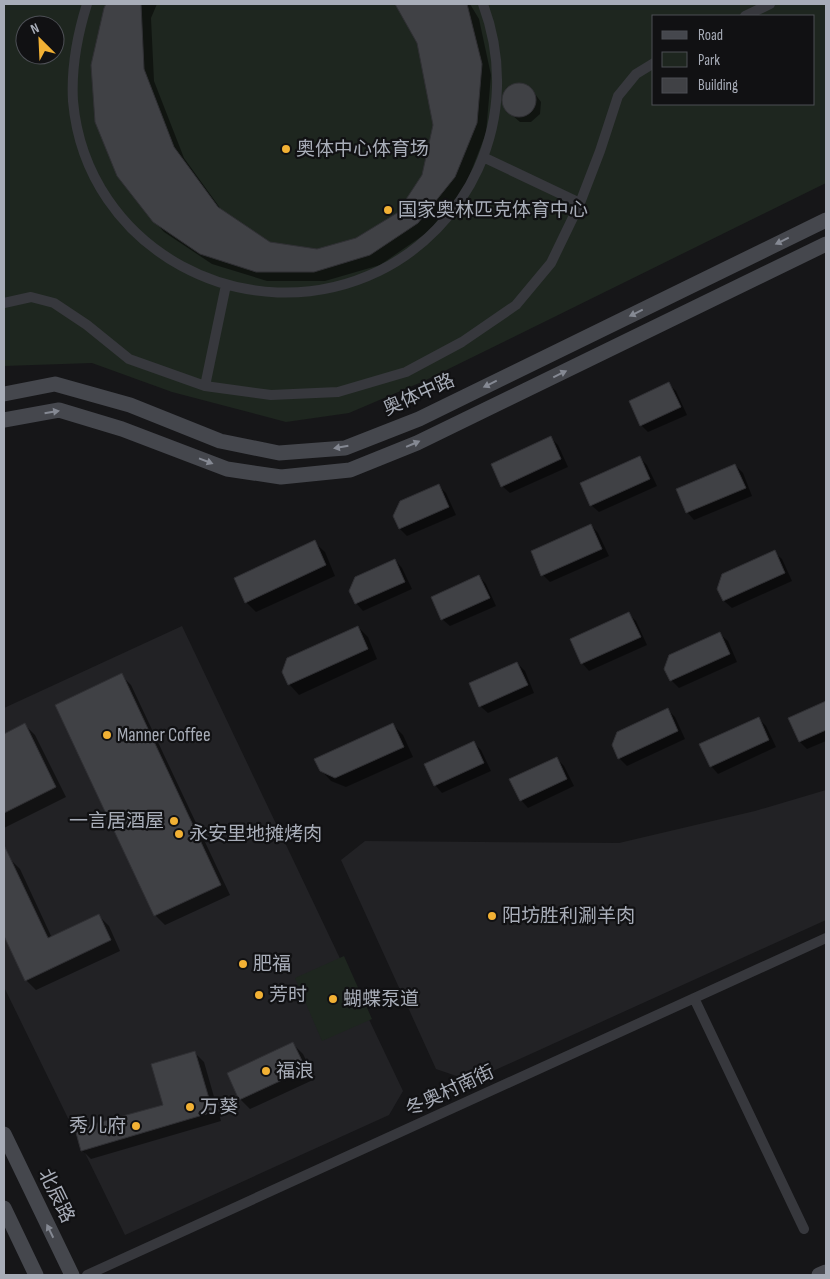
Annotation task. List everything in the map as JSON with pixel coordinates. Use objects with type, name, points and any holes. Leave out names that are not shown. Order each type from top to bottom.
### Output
[{"type":"main road","name":"奥体中路","points":[[4,394],[55,384],[130,405],[220,441],[279,453],[345,448],[419,419],[826,220]]},
{"type":"main road","points":[[4,420],[60,410],[122,429],[227,469],[280,477],[350,470],[417,443],[826,244]]},
{"type":"main road","name":"北辰路","points":[[4,1134],[72,1275]]},
{"type":"main road","points":[[4,1208],[36,1275]]},
{"type":"main road","points":[[819,1275],[826,1272]]},
{"type":"street","points":[[87,4],[74,52],[73,94],[77,127],[94,175],[121,217],[145,241],[179,265],[202,276],[226,285],[257,291],[298,293],[322,290],[345,284],[383,269],[429,237],[461,200],[483,158],[494,123],[498,88],[493,35],[483,4]]},
{"type":"street","points":[[747,15],[770,4]]},
{"type":"street","points":[[4,303],[31,297],[54,303],[88,325],[130,359],[204,386],[271,395],[338,392],[406,372],[462,342],[516,305],[551,263],[580,203],[618,96],[636,74],[652,64]]},
{"type":"street","points":[[483,158],[580,203]]},
{"type":"street","points":[[204,386],[226,285]]},
{"type":"street","name":"冬奥村南街","points":[[87,1275],[826,938]]},
{"type":"street","points":[[694,998],[804,1229]]},
{"type":"shaded area","points":[[182,626],[403,1091],[389,1115],[125,1235],[4,987],[4,708]]},
{"type":"shaded area","points":[[826,790],[826,920],[471,1081],[436,1069],[341,860],[365,841],[619,843],[755,811]]},
{"type":"green space","name":"国家奥林匹克体育中心","points":[[4,4],[826,4],[826,183],[424,381],[349,413],[286,422],[172,392],[92,363],[4,366]]},
{"type":"green space","name":"蝴蝶泵道","points":[[344,956],[372,1019],[322,1041],[295,978]]},
{"type":"building","points":[[106,4],[141,4],[144,69],[174,147],[218,207],[270,242],[317,249],[356,238],[397,213],[422,175],[433,125],[417,43],[395,4],[467,4],[482,64],[477,123],[455,177],[418,223],[370,255],[314,272],[256,272],[200,254],[153,222],[117,176],[95,122],[91,65]]},
{"type":"building","points":[[519,83],[526,84],[531,88],[535,93],[535,107],[531,112],[526,116],[519,117],[512,116],[507,112],[503,107],[502,100],[503,93],[507,88],[512,84]]},
{"type":"building","points":[[669,382],[681,407],[640,426],[629,401]]},
{"type":"building","points":[[551,436],[561,459],[501,487],[491,464]]},
{"type":"building","points":[[640,456],[650,479],[590,506],[580,483]]},
{"type":"building","points":[[735,464],[746,488],[686,513],[676,489]]},
{"type":"building","points":[[439,484],[449,507],[399,529],[393,516],[400,501]]},
{"type":"building","points":[[591,524],[602,549],[541,576],[531,551]]},
{"type":"building","points":[[315,540],[326,565],[245,603],[234,578]]},
{"type":"building","points":[[775,550],[785,573],[723,601],[717,589],[722,574]]},
{"type":"building","points":[[395,559],[405,582],[355,604],[349,591],[355,577]]},
{"type":"building","points":[[479,575],[490,598],[441,620],[431,597]]},
{"type":"building","points":[[629,612],[641,637],[581,664],[570,639]]},
{"type":"building","points":[[358,626],[368,649],[288,685],[282,672],[287,658]]},
{"type":"building","points":[[720,632],[730,654],[670,681],[664,669],[669,655]]},
{"type":"building","points":[[517,662],[528,685],[479,707],[469,683]]},
{"type":"building","points":[[122,673],[221,885],[154,916],[55,705]]},
{"type":"building","points":[[826,701],[826,730],[799,742],[788,718]]},
{"type":"building","points":[[668,708],[678,731],[618,759],[612,745],[617,732]]},
{"type":"building","points":[[759,717],[769,740],[710,767],[699,744]]},
{"type":"building","points":[[25,723],[56,787],[4,813],[4,734]]},
{"type":"building","points":[[393,723],[404,747],[335,778],[320,771],[314,759]]},
{"type":"building","points":[[474,741],[484,763],[434,786],[424,764]]},
{"type":"building","points":[[557,757],[567,779],[520,801],[509,779]]},
{"type":"building","points":[[4,845],[48,938],[99,914],[111,940],[25,981],[4,936]]},
{"type":"building","name":"福浪","points":[[293,1042],[306,1069],[239,1100],[227,1073]]},
{"type":"building","points":[[195,1051],[213,1112],[81,1151],[75,1129],[163,1105],[151,1064]]},
{"type":"place","name":"奥体中心体育场","points":[[286,149]]},
{"type":"place","name":"国家奥林匹克体育中心","points":[[388,210]]},
{"type":"place","name":"Manner Coffee","points":[[107,735]]},
{"type":"place","name":"一言居酒屋","points":[[174,821]]},
{"type":"place","name":"永安里地摊烤肉","points":[[179,834]]},
{"type":"place","name":"阳坊胜利涮羊肉","points":[[492,916]]},
{"type":"place","name":"肥福","points":[[243,964]]},
{"type":"place","name":"芳时","points":[[259,995]]},
{"type":"place","name":"蝴蝶泵道","points":[[333,999]]},
{"type":"place","name":"福浪","points":[[266,1071]]},
{"type":"place","name":"万葵","points":[[190,1107]]},
{"type":"place","name":"秀儿府","points":[[136,1126]]}]
